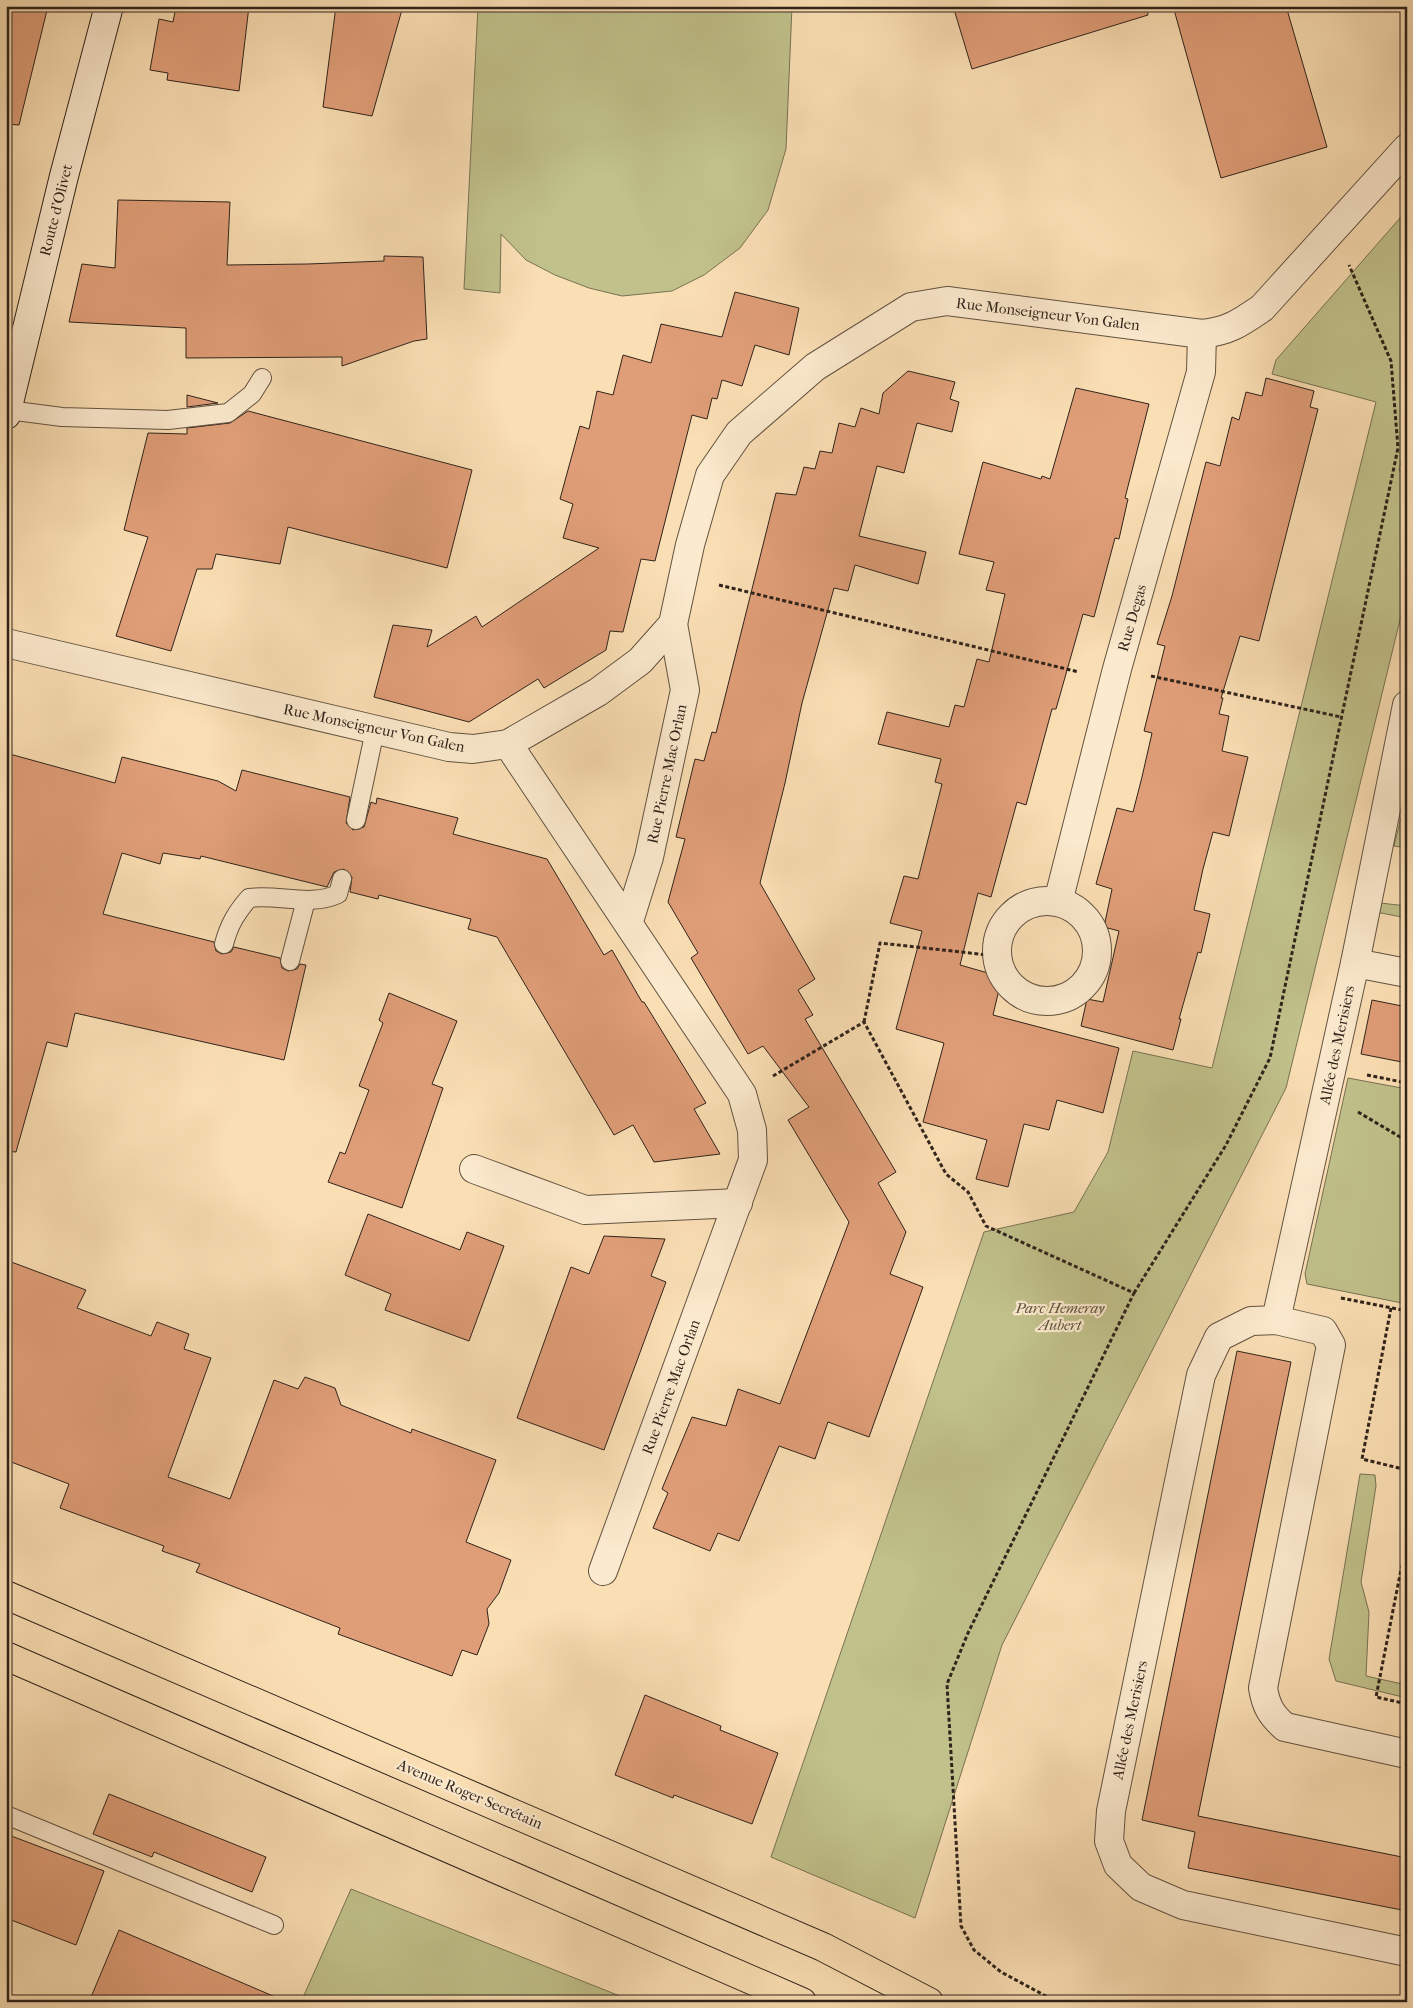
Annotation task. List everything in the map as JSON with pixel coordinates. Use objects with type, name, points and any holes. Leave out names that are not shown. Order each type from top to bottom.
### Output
[{"type":"main road","name":"Avenue Roger Secrétain","points":[[6,1595],[823,1946],[929,2002]]},
{"type":"main road","points":[[6,1656],[802,2002]]},
{"type":"street","name":"Route d'Olivet","points":[[7,412],[109,6]]},
{"type":"street","name":"Rue Monseigneur Von Galen","points":[[6,643],[449,747],[473,749],[508,744],[605,687],[640,661],[673,624],[683,576],[710,475],[739,433],[815,367],[911,306],[947,301],[1202,334],[1220,332],[1236,326],[1262,308],[1407,148]]},
{"type":"street","name":"Rue Degas","points":[[1058,902],[1116,675],[1201,372],[1202,334]]},
{"type":"street","name":"Rue Pierre Mac Orlan","points":[[629,921],[649,857],[685,690],[673,624]]},
{"type":"street","name":"Allée des Merisiers","points":[[1276,1320],[1400,770],[1407,705]]},
{"type":"street","name":"Rue Pierre Mac Orlan","points":[[508,744],[629,921],[742,1094],[752,1130],[753,1160],[603,1571]]},
{"type":"street","points":[[1042,902],[1058,902],[1074,908],[1086,920],[1095,934],[1098,951],[1095,967],[1087,982],[1074,994],[1058,1000],[1042,1001],[1026,996],[1012,986],[1002,972],[997,956],[998,940],[1004,926],[1014,914],[1027,906],[1042,902]]},
{"type":"street","points":[[1355,964],[1407,973]]},
{"type":"street","points":[[474,1169],[585,1210],[738,1203]]},
{"type":"street","name":"Allée des Merisiers","points":[[1407,1754],[1285,1727],[1274,1717],[1266,1705],[1263,1688],[1331,1345],[1323,1332],[1276,1320],[1251,1321],[1219,1337],[1201,1375],[1111,1811],[1109,1841],[1118,1865],[1141,1887],[1183,1905],[1407,1952]]},
{"type":"lane","points":[[7,412],[62,417],[168,420],[228,413],[252,394],[262,378]]},
{"type":"lane","points":[[356,820],[375,730]]},
{"type":"lane","points":[[224,944],[228,926],[237,911],[249,898],[267,895],[306,900],[324,900],[338,894],[342,879]]},
{"type":"lane","points":[[290,961],[306,900]]},
{"type":"lane","points":[[6,1815],[274,1925]]},
{"type":"path","points":[[1057,2002],[1001,1972],[974,1950],[961,1926],[947,1684],[968,1633],[1134,1293],[1226,1145],[1270,1058],[1398,448],[1391,361],[1334,229]]},
{"type":"path","points":[[683,576],[1116,675],[1341,717]]},
{"type":"path","points":[[997,956],[880,943],[864,1022],[946,1174],[968,1192],[986,1226],[1134,1293]]},
{"type":"path","points":[[742,1094],[864,1022]]},
{"type":"path","points":[[1351,1108],[1407,1141]]},
{"type":"path","points":[[1284,1287],[1407,1311]]},
{"type":"path","points":[[1391,1308],[1362,1459],[1407,1470]]},
{"type":"path","points":[[1407,1539],[1376,1697],[1407,1704]]},
{"type":"green space","points":[[478,6],[792,6],[786,149],[768,210],[740,248],[704,275],[672,291],[622,296],[589,288],[555,275],[526,260],[501,234],[500,293],[464,289]]},
{"type":"green space","name":"Parc Hemeray Aubert","points":[[1407,210],[1407,434],[1399,471],[1407,473],[1407,591],[1286,1088],[1002,1645],[915,1918],[771,1857],[984,1232],[1074,1212],[1108,1152],[1133,1051],[1212,1068],[1376,402],[1272,374],[1276,360]]},
{"type":"green space","points":[[1407,803],[1407,848],[1394,846],[1404,806]]},
{"type":"green space","points":[[1380,903],[1407,906],[1407,918],[1376,912]]},
{"type":"green space","points":[[1348,1078],[1407,1089],[1407,1304],[1307,1284],[1305,1274]]},
{"type":"green space","points":[[1360,1474],[1375,1475],[1376,1486],[1361,1582],[1369,1612],[1366,1676],[1407,1685],[1407,1698],[1336,1681],[1329,1659]]},
{"type":"green space","points":[[351,1889],[635,2002],[301,2002]]},
{"type":"building","points":[[6,6],[48,6],[19,125],[6,124]]},
{"type":"building","points":[[176,6],[249,6],[239,91],[167,80],[168,73],[150,70],[159,19],[173,22]]},
{"type":"building","points":[[336,6],[403,6],[372,116],[323,107]]},
{"type":"building","points":[[953,6],[1147,6],[1148,15],[972,69]]},
{"type":"building","points":[[1173,6],[1286,6],[1327,147],[1221,178]]},
{"type":"building","points":[[118,200],[230,202],[227,265],[384,261],[384,256],[423,257],[427,339],[414,341],[342,366],[342,357],[186,358],[186,328],[69,322],[82,264],[115,268]]},
{"type":"building","points":[[735,292],[799,308],[789,355],[755,345],[742,386],[722,380],[717,399],[712,398],[707,419],[692,415],[655,561],[641,559],[623,632],[610,631],[606,650],[544,688],[538,679],[469,722],[374,697],[393,625],[432,630],[427,647],[476,616],[482,627],[599,548],[563,538],[573,504],[560,499],[580,426],[589,429],[597,391],[613,395],[623,355],[651,363],[661,324],[722,337]]},
{"type":"building","points":[[908,371],[955,382],[950,399],[959,402],[952,432],[917,423],[904,473],[877,466],[859,536],[926,552],[918,584],[855,565],[848,591],[834,588],[802,703],[785,783],[760,883],[815,979],[798,990],[813,1015],[805,1019],[896,1172],[878,1183],[906,1232],[890,1274],[923,1287],[869,1437],[828,1422],[815,1459],[779,1446],[739,1541],[718,1533],[710,1551],[653,1528],[668,1493],[662,1489],[692,1417],[726,1426],[738,1389],[780,1404],[849,1222],[788,1120],[809,1107],[763,1046],[748,1054],[691,958],[698,953],[668,902],[685,839],[676,837],[695,759],[704,761],[712,732],[716,733],[776,493],[796,495],[804,467],[815,469],[820,451],[832,453],[839,423],[855,427],[861,408],[879,414],[883,393]]},
{"type":"building","points":[[1266,378],[1314,391],[1310,407],[1318,409],[1259,641],[1240,636],[1221,698],[1223,698],[1219,714],[1229,716],[1222,751],[1248,757],[1229,836],[1213,832],[1203,869],[1194,910],[1210,914],[1201,953],[1198,952],[1179,1019],[1181,1019],[1173,1050],[1081,1026],[1087,999],[1103,1002],[1119,931],[1104,927],[1112,889],[1096,884],[1117,808],[1133,812],[1152,733],[1144,731],[1165,646],[1157,644],[1172,596],[1206,462],[1220,466],[1232,417],[1239,420],[1246,392],[1262,396]]},
{"type":"building","points":[[1076,388],[1149,404],[1125,498],[1128,499],[1119,539],[1115,538],[1094,617],[1083,614],[1056,709],[1052,709],[1026,805],[1017,802],[991,897],[978,893],[960,965],[1002,977],[993,1015],[1119,1048],[1103,1113],[1057,1100],[1049,1130],[1024,1124],[1008,1187],[976,1179],[987,1140],[923,1122],[944,1043],[896,1029],[922,931],[890,923],[904,876],[918,879],[942,784],[935,782],[941,759],[878,744],[887,712],[949,727],[955,705],[964,707],[977,659],[989,662],[1005,594],[986,590],[994,562],[959,554],[983,462],[1041,479],[1042,476],[1050,479]]},
{"type":"building","points":[[187,395],[218,403],[187,407]]},
{"type":"building","points":[[248,411],[472,470],[447,568],[288,527],[280,564],[216,554],[212,569],[197,569],[171,651],[116,636],[148,537],[124,530],[148,433],[187,434],[187,428],[230,423]]},
{"type":"building","points":[[6,753],[115,783],[122,757],[218,781],[236,791],[242,770],[350,797],[346,823],[353,830],[364,827],[371,802],[376,804],[377,798],[458,818],[453,834],[547,859],[604,955],[612,950],[642,1002],[644,1002],[706,1103],[694,1109],[720,1154],[654,1162],[633,1125],[614,1135],[497,937],[468,929],[471,919],[379,895],[378,899],[350,892],[352,877],[344,869],[334,872],[327,887],[201,856],[200,859],[163,853],[160,864],[122,853],[103,914],[214,942],[216,951],[222,954],[231,952],[234,947],[280,958],[282,968],[288,971],[297,969],[300,964],[306,965],[284,1060],[75,1013],[67,1047],[47,1042],[16,1152],[6,1151]]},
{"type":"building","points":[[389,993],[457,1021],[432,1084],[443,1088],[402,1208],[328,1182],[340,1152],[345,1154],[369,1090],[359,1086],[383,1023],[379,1020]]},
{"type":"building","points":[[1372,1000],[1407,1007],[1407,1063],[1361,1054]]},
{"type":"building","points":[[368,1214],[460,1250],[467,1232],[504,1246],[469,1341],[385,1310],[391,1294],[345,1275]]},
{"type":"building","points":[[604,1236],[665,1239],[651,1276],[666,1282],[604,1450],[517,1418],[571,1267],[589,1274]]},
{"type":"building","points":[[6,1260],[86,1290],[77,1308],[151,1336],[157,1322],[189,1334],[184,1349],[211,1358],[168,1477],[230,1499],[274,1380],[298,1389],[305,1377],[335,1388],[341,1405],[411,1433],[412,1429],[496,1460],[466,1542],[511,1560],[499,1593],[487,1609],[489,1624],[477,1655],[462,1650],[452,1676],[338,1634],[340,1628],[196,1572],[200,1564],[162,1551],[164,1546],[60,1508],[69,1484],[6,1460]]},
{"type":"building","points":[[1237,1351],[1291,1362],[1198,1816],[1407,1858],[1407,1911],[1188,1868],[1195,1832],[1142,1820]]},
{"type":"building","points":[[645,1695],[721,1726],[720,1730],[778,1753],[752,1824],[674,1795],[673,1798],[615,1775]]},
{"type":"building","points":[[109,1794],[266,1857],[252,1892],[154,1852],[152,1857],[93,1834]]},
{"type":"building","points":[[6,1834],[104,1871],[76,1945],[6,1918]]},
{"type":"building","points":[[119,1930],[287,2002],[89,2002]]}]
